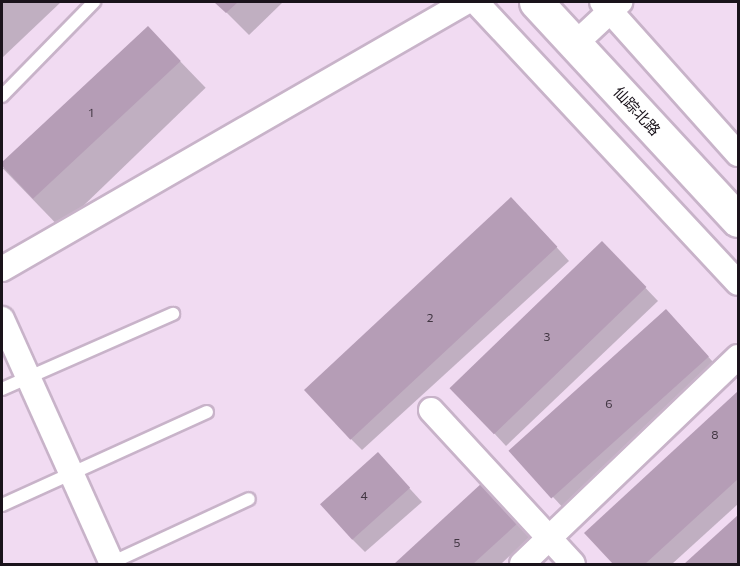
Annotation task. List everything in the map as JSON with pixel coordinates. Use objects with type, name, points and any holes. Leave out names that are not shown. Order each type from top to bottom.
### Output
[{"type":"main road","name":"仙踪北路","points":[[538,2],[738,220]]},
{"type":"street","points":[[2,269],[466,2]]},
{"type":"street","points":[[476,2],[738,283]]},
{"type":"street","points":[[575,44],[611,5],[738,154]]},
{"type":"street","points":[[2,319],[110,564]]},
{"type":"street","points":[[522,564],[738,357]]},
{"type":"street","points":[[431,411],[573,564]]},
{"type":"lane","points":[[2,96],[94,2]]},
{"type":"lane","points":[[2,389],[173,314]]},
{"type":"lane","points":[[2,505],[207,412]]},
{"type":"lane","points":[[110,564],[249,499]]},
{"type":"building","points":[[214,2],[238,2],[226,13]]},
{"type":"building","points":[[148,26],[181,61],[33,199],[2,166],[2,162]]},
{"type":"building","points":[[511,197],[557,247],[350,440],[304,390]]},
{"type":"building","points":[[602,241],[646,287],[494,434],[449,388]]},
{"type":"building","points":[[666,309],[709,357],[551,498],[508,451]]},
{"type":"building","points":[[738,391],[738,479],[645,564],[613,564],[584,533]]},
{"type":"building","points":[[378,452],[410,488],[352,540],[320,504]]},
{"type":"building","points":[[483,482],[519,522],[473,564],[394,564]]},
{"type":"building","points":[[738,515],[738,564],[684,564]]}]
